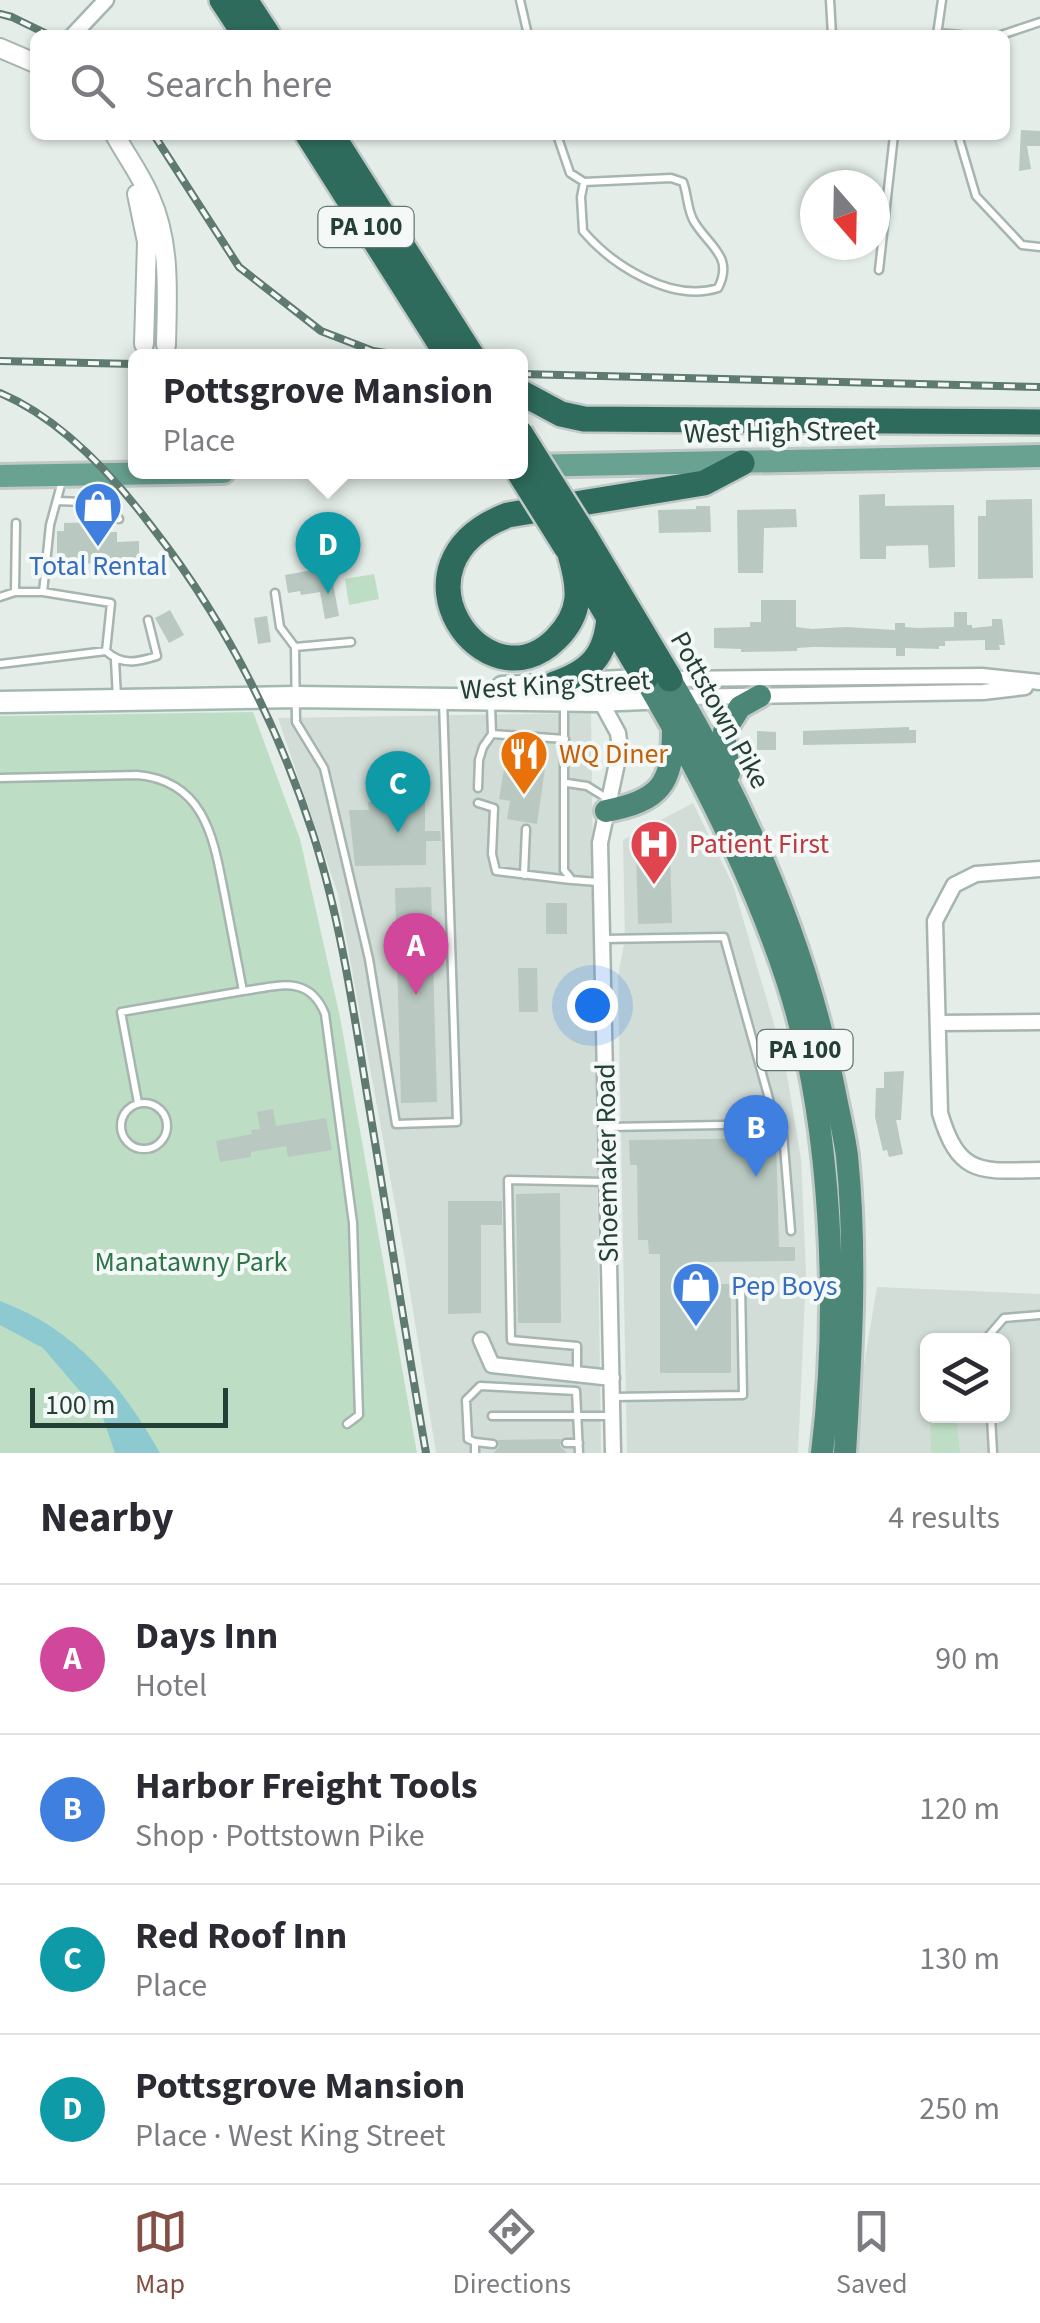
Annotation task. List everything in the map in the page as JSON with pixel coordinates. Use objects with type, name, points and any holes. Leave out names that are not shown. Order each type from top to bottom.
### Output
[{"type":"highway","points":[[236,3],[243,30]]},
{"type":"highway","points":[[236,3],[263,30]]},
{"type":"highway","name":"PA 100","points":[[312,140],[467,349]]},
{"type":"highway","name":"PA 100","points":[[335,140],[443,316],[447,349]]},
{"type":"highway","points":[[443,316],[478,349]]},
{"type":"highway","points":[[528,396],[562,414],[584,419],[1040,422]]},
{"type":"highway","name":"Pottstown Pike","points":[[528,451],[609,618],[663,688],[673,726],[713,799],[756,894],[788,982],[807,1055],[823,1167],[830,1268],[830,1389],[822,1453]]},
{"type":"highway","points":[[574,546],[578,602],[569,625],[550,644],[528,656],[506,656],[482,648],[463,633],[452,610],[449,573],[457,553],[478,528],[508,515],[704,483],[742,463]]},
{"type":"highway","name":"Pottstown Pike","points":[[527,479],[735,796],[766,866],[812,995],[847,1154],[852,1345],[845,1453]]},
{"type":"highway","points":[[559,692],[596,661],[606,642],[609,618]]},
{"type":"highway","points":[[735,796],[724,753],[724,732],[735,712],[760,696]]},
{"type":"highway","points":[[608,805],[641,802],[663,785],[672,765],[673,726]]},
{"type":"main road","name":"West High Street","points":[[528,469],[1040,456]]},
{"type":"main road","points":[[0,476],[128,473]]},
{"type":"main road","name":"West King Street","points":[[0,702],[663,688]]},
{"type":"main road","name":"West King Street","points":[[302,697],[491,699],[559,692],[600,700],[663,688]]},
{"type":"street","points":[[78,30],[106,0]]},
{"type":"street","points":[[0,48],[30,62]]},
{"type":"street","points":[[117,140],[150,196],[162,238],[167,271],[166,345]]},
{"type":"street","points":[[126,155],[145,225],[144,344]]},
{"type":"street","name":"West King Street","points":[[663,688],[982,676],[1040,684]]},
{"type":"street","name":"West King Street","points":[[663,688],[760,696],[982,692],[1040,684]]},
{"type":"street","name":"Shoemaker Road","points":[[600,700],[618,734],[620,748],[600,843],[613,1453]]},
{"type":"street","points":[[1040,869],[976,874],[954,886],[935,921],[940,1113],[949,1143],[971,1166],[989,1171],[1040,1170]]},
{"type":"street","points":[[938,1023],[1040,1022]]},
{"type":"street","points":[[481,1340],[492,1365],[612,1378]]},
{"type":"lane","points":[[520,0],[527,30]]},
{"type":"lane","points":[[830,0],[832,30]]},
{"type":"lane","points":[[938,30],[942,0]]},
{"type":"lane","points":[[1010,32],[1040,22]]},
{"type":"lane","points":[[559,140],[570,173],[584,182],[670,178],[683,182],[695,224],[721,253],[724,277],[718,288],[705,292],[687,290],[613,263],[583,232],[584,182]]},
{"type":"lane","points":[[879,270],[893,140]]},
{"type":"lane","points":[[959,140],[976,196],[1022,245],[1040,247]]},
{"type":"lane","points":[[44,592],[50,524],[64,474]]},
{"type":"lane","points":[[92,474],[95,502]]},
{"type":"lane","points":[[58,501],[107,504],[119,519]]},
{"type":"lane","points":[[15,592],[16,523]]},
{"type":"lane","points":[[0,597],[15,592],[44,592],[112,603],[106,651]]},
{"type":"lane","points":[[275,593],[280,628],[295,647],[302,697],[296,722],[324,768],[369,959],[396,1124],[457,1122],[443,699]]},
{"type":"lane","points":[[106,651],[115,660],[138,662],[158,656],[148,620]]},
{"type":"lane","points":[[295,647],[351,642]]},
{"type":"lane","points":[[0,664],[106,651]]},
{"type":"lane","points":[[115,660],[118,700]]},
{"type":"lane","points":[[559,692],[565,740],[564,870],[572,880]]},
{"type":"lane","points":[[478,788],[482,747],[492,734],[491,699]]},
{"type":"lane","points":[[492,734],[565,740]]},
{"type":"lane","points":[[0,778],[148,776],[189,797],[214,838],[243,991]]},
{"type":"lane","points":[[566,783],[586,786],[608,805]]},
{"type":"lane","points":[[478,803],[494,808],[492,854],[496,871],[601,882]]},
{"type":"lane","points":[[524,875],[526,829]]},
{"type":"lane","points":[[602,939],[724,938],[776,1124],[783,1134],[791,1231]]},
{"type":"lane","points":[[138,1103],[122,1012],[243,991],[298,986],[312,992],[325,1014],[355,1251],[358,1414],[347,1424]]},
{"type":"lane","points":[[138,1103],[159,1108],[167,1121],[161,1142],[148,1149],[126,1142],[120,1127],[125,1112],[138,1103]]},
{"type":"lane","points":[[606,1127],[776,1124]]},
{"type":"lane","points":[[577,1374],[577,1346],[511,1340],[508,1180],[608,1182]]},
{"type":"lane","points":[[612,1397],[743,1395],[741,1286]]},
{"type":"lane","points":[[991,1333],[1004,1318],[1040,1315]]},
{"type":"lane","points":[[493,1444],[468,1439],[466,1400],[480,1386],[576,1391],[579,1453]]},
{"type":"lane","points":[[492,1416],[612,1416]]},
{"type":"lane","points":[[991,1423],[994,1453]]},
{"type":"lane","points":[[474,1442],[475,1453]]},
{"type":"lane","points":[[566,1443],[579,1443]]},
{"type":"shaded area","points":[[591,713],[601,1453],[436,1453],[338,894],[278,718]]},
{"type":"shaded area","points":[[693,803],[733,885],[784,1058],[801,1159],[806,1272],[798,1453],[627,1453],[618,976],[625,939],[623,840]]},
{"type":"shaded area","points":[[877,1287],[1040,1294],[1040,1453],[849,1453]]},
{"type":"green space","points":[[374,574],[379,599],[349,605],[345,579]]},
{"type":"green space","name":"Manatawny Park","points":[[253,712],[300,839],[340,1017],[417,1453],[0,1453],[0,716]]},
{"type":"green space","points":[[930,1423],[957,1423],[960,1453],[931,1453]]},
{"type":"water","points":[[0,1301],[51,1327],[94,1362],[129,1404],[160,1453],[115,1453],[103,1418],[43,1348],[0,1325]]},
{"type":"building","points":[[1021,130],[1040,131],[1040,146],[1027,146],[1031,169],[1019,171]]},
{"type":"building","points":[[885,494],[885,506],[954,505],[955,567],[929,568],[928,545],[886,546],[886,559],[860,559],[859,495]]},
{"type":"building","points":[[1032,499],[1033,578],[978,579],[978,516],[986,516],[986,500]]},
{"type":"building","points":[[710,506],[711,532],[659,533],[658,510]]},
{"type":"building","points":[[796,509],[797,527],[764,528],[763,573],[738,573],[737,510]]},
{"type":"building","name":"Total Rental","points":[[109,522],[109,532],[117,532],[117,542],[139,541],[139,561],[57,565],[57,531],[64,531],[64,523]]},
{"type":"building","points":[[330,567],[339,616],[325,619],[320,592],[288,593],[285,575]]},
{"type":"building","points":[[761,600],[796,600],[796,627],[812,629],[895,630],[895,623],[917,628],[954,627],[954,612],[967,612],[967,625],[972,628],[992,626],[992,619],[1002,619],[1005,645],[999,645],[1000,650],[985,650],[985,640],[945,641],[939,649],[905,648],[905,656],[896,656],[896,648],[812,647],[741,652],[714,648],[714,628],[750,627],[750,622],[761,622]]},
{"type":"building","points":[[170,610],[184,635],[169,643],[155,618]]},
{"type":"building","points":[[267,616],[271,642],[258,644],[254,618]]},
{"type":"building","points":[[909,727],[916,730],[916,743],[803,745],[803,731]]},
{"type":"building","points":[[757,731],[776,732],[776,750],[757,750]]},
{"type":"building","name":"WQ Diner","points":[[515,763],[545,768],[537,824],[507,819],[510,801],[499,799],[504,769],[514,770]]},
{"type":"building","points":[[425,801],[425,831],[440,831],[441,841],[426,841],[426,865],[355,866],[349,810],[369,810],[368,802]]},
{"type":"building","name":"Patient First","points":[[670,847],[672,923],[638,924],[636,848]]},
{"type":"building","points":[[431,887],[437,1102],[401,1103],[395,888]]},
{"type":"building","points":[[546,903],[567,903],[567,934],[546,934]]},
{"type":"building","points":[[518,968],[537,968],[538,1012],[519,1012]]},
{"type":"building","points":[[904,1071],[901,1120],[896,1120],[903,1154],[889,1157],[887,1150],[883,1151],[875,1117],[876,1088],[884,1088],[884,1072]]},
{"type":"building","points":[[273,1109],[276,1126],[326,1118],[332,1150],[288,1157],[286,1146],[220,1162],[216,1141],[252,1134],[251,1130],[260,1129],[257,1112]]},
{"type":"building","points":[[776,1138],[779,1247],[795,1247],[795,1261],[701,1262],[702,1284],[731,1284],[731,1373],[660,1373],[660,1254],[649,1254],[648,1240],[638,1240],[637,1165],[630,1165],[629,1140]]},
{"type":"building","points":[[560,1193],[561,1323],[518,1323],[516,1194]]},
{"type":"building","points":[[448,1201],[502,1201],[502,1225],[481,1225],[481,1313],[448,1314]]},
{"type":"building","points":[[561,1439],[560,1446],[567,1453],[493,1453],[499,1447],[498,1440]]},
{"type":"railway","points":[[0,14],[39,30]]},
{"type":"railway","points":[[157,140],[239,267],[321,331],[368,349]]},
{"type":"railway","points":[[0,361],[128,364]]},
{"type":"railway","points":[[528,374],[1040,387]]},
{"type":"railway","points":[[0,393],[64,433],[136,507],[178,562],[225,635],[283,752],[313,834],[338,930],[426,1453]]},
{"type":"place","name":"Total Rental","points":[[98,548]]},
{"type":"place","name":"Pottsgrove Mansion","points":[[328,594]]},
{"type":"place","name":"WQ Diner","points":[[524,796]]},
{"type":"place","name":"Red Roof Inn","points":[[398,833]]},
{"type":"place","name":"Patient First","points":[[654,886]]},
{"type":"place","name":"Days Inn","points":[[416,995]]},
{"type":"place","name":"Harbor Freight Tools","points":[[756,1177]]},
{"type":"place","name":"Pep Boys","points":[[696,1328]]}]
